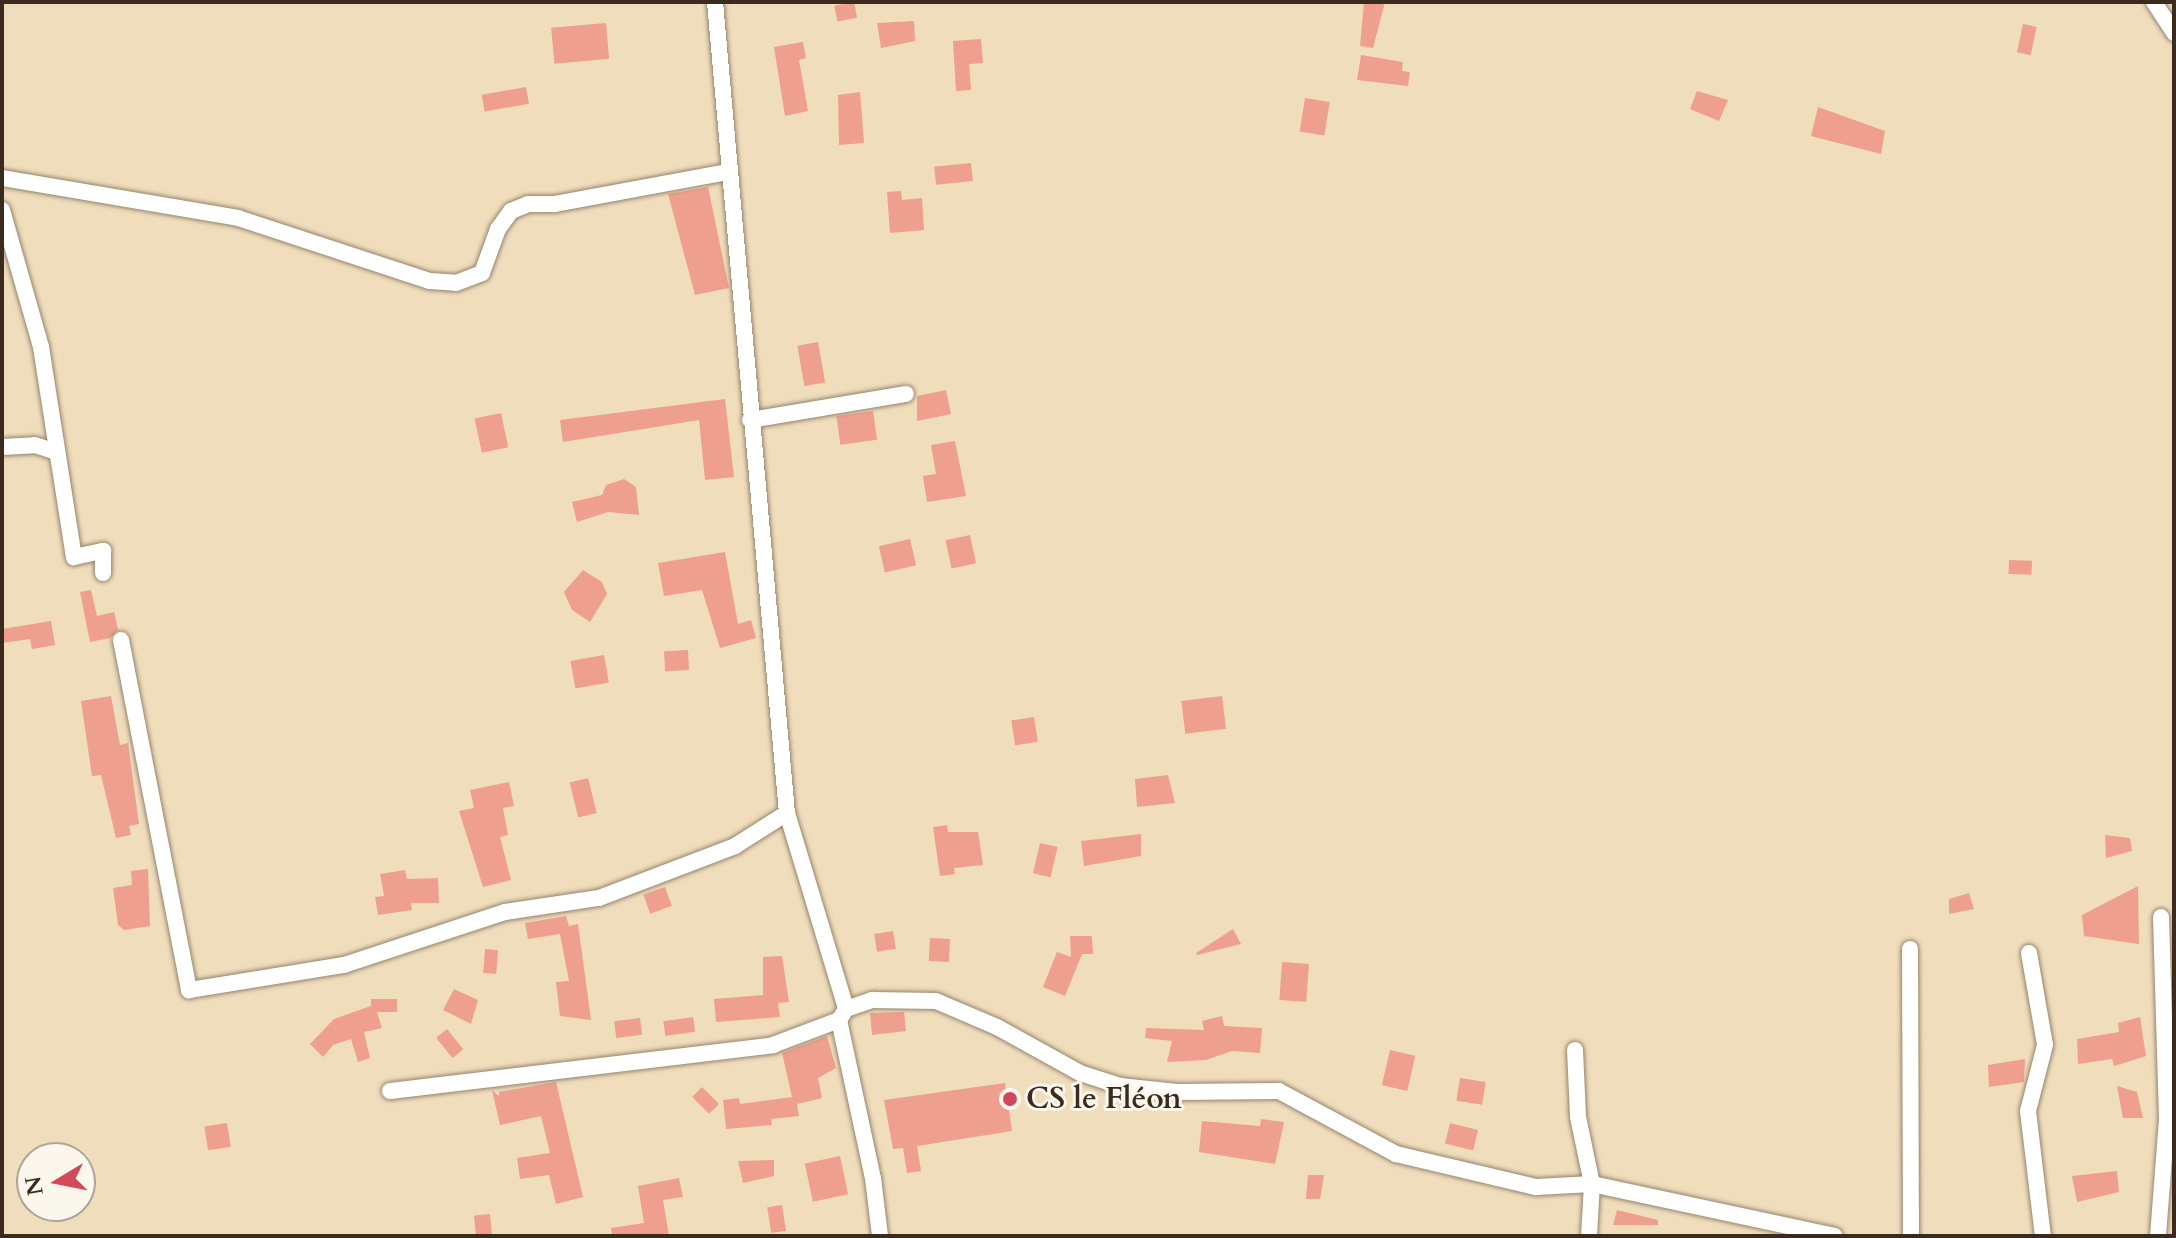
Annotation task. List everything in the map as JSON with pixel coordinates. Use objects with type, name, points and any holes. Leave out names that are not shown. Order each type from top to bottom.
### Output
[{"type":"street","points":[[715,2],[727,172],[787,813],[842,1014],[873,1178],[880,1236]]},
{"type":"street","points":[[2154,2],[2174,33]]},
{"type":"street","points":[[2,178],[238,218],[430,281],[456,283],[482,273],[498,229],[511,211],[528,204],[555,204],[727,172]]},
{"type":"street","points":[[2,210],[41,347],[74,557],[103,551],[103,573]]},
{"type":"street","points":[[750,420],[906,394]]},
{"type":"street","points":[[2,447],[35,445],[56,452]]},
{"type":"street","points":[[121,640],[189,990],[344,965],[505,912],[599,898],[735,846],[787,813]]},
{"type":"street","points":[[2158,1236],[2167,1119],[2161,917]]},
{"type":"street","points":[[1910,949],[1911,1236]]},
{"type":"street","points":[[2029,953],[2045,1045],[2028,1111],[2043,1236]]},
{"type":"street","points":[[390,1091],[773,1045],[872,1000],[936,1001],[997,1027],[1080,1073],[1120,1086],[1177,1092],[1279,1091],[1396,1154],[1536,1187],[1592,1184],[1749,1214],[1834,1236]]},
{"type":"street","points":[[1575,1050],[1578,1117],[1592,1184],[1589,1236]]},
{"type":"building","points":[[854,2],[857,18],[837,22],[834,6]]},
{"type":"building","points":[[1364,2],[1385,2],[1373,48],[1360,46]]},
{"type":"building","points":[[914,21],[915,41],[881,48],[877,23]]},
{"type":"building","points":[[606,23],[609,59],[554,64],[551,28]]},
{"type":"building","points":[[2023,24],[2037,27],[2031,55],[2017,52]]},
{"type":"building","points":[[981,39],[983,63],[969,64],[971,90],[956,91],[953,41]]},
{"type":"building","points":[[803,42],[806,58],[799,60],[808,111],[785,116],[774,47]]},
{"type":"building","points":[[1361,55],[1403,62],[1402,71],[1410,72],[1408,86],[1357,80]]},
{"type":"building","points":[[526,87],[529,104],[485,112],[482,95]]},
{"type":"building","points":[[1697,91],[1728,100],[1719,121],[1690,109]]},
{"type":"building","points":[[860,92],[864,143],[839,145],[838,95]]},
{"type":"building","points":[[1305,98],[1330,102],[1324,135],[1300,132]]},
{"type":"building","points":[[1818,107],[1885,131],[1881,154],[1811,136]]},
{"type":"building","points":[[971,163],[973,181],[936,185],[934,167]]},
{"type":"building","points":[[708,187],[729,288],[695,295],[668,194]]},
{"type":"building","points":[[901,191],[902,200],[922,198],[924,230],[890,233],[887,192]]},
{"type":"building","points":[[818,342],[825,382],[804,386],[797,346]]},
{"type":"building","points":[[946,390],[951,414],[917,421],[917,396]]},
{"type":"building","points":[[725,399],[734,477],[705,480],[699,420],[563,442],[560,420]]},
{"type":"building","points":[[873,411],[877,440],[840,445],[836,416]]},
{"type":"building","points":[[501,413],[508,447],[482,453],[475,419]]},
{"type":"building","points":[[955,441],[966,496],[927,502],[923,476],[936,474],[931,445]]},
{"type":"building","points":[[624,479],[636,487],[639,515],[608,512],[577,522],[572,502],[602,495],[606,485]]},
{"type":"building","points":[[970,535],[976,563],[952,569],[946,540]]},
{"type":"building","points":[[910,539],[916,565],[885,573],[879,546]]},
{"type":"building","points":[[725,552],[738,624],[751,620],[756,638],[720,648],[702,590],[664,596],[658,563]]},
{"type":"building","points":[[2009,560],[2032,561],[2031,575],[2009,574]]},
{"type":"building","points":[[583,570],[602,582],[607,594],[590,622],[572,610],[564,592]]},
{"type":"building","points":[[91,590],[97,616],[114,612],[118,630],[110,638],[90,642],[80,592]]},
{"type":"building","points":[[51,621],[55,645],[32,649],[30,639],[2,643],[2,629]]},
{"type":"building","points":[[688,650],[689,670],[665,671],[664,651]]},
{"type":"building","points":[[604,655],[609,683],[575,688],[571,661]]},
{"type":"building","points":[[111,696],[120,745],[128,743],[139,824],[129,826],[131,835],[116,838],[101,775],[92,776],[81,701]]},
{"type":"building","points":[[1222,696],[1226,729],[1185,734],[1181,701]]},
{"type":"building","points":[[1034,717],[1038,742],[1015,745],[1011,721]]},
{"type":"building","points":[[1168,775],[1175,803],[1137,807],[1135,779]]},
{"type":"building","points":[[588,778],[597,813],[578,818],[570,783]]},
{"type":"building","points":[[509,782],[514,806],[503,808],[508,835],[500,837],[511,880],[483,887],[459,811],[474,808],[470,790]]},
{"type":"building","points":[[947,825],[948,832],[978,832],[983,865],[954,868],[955,874],[940,876],[933,827]]},
{"type":"building","points":[[1141,834],[1141,856],[1084,866],[1081,841]]},
{"type":"building","points":[[2105,835],[2130,838],[2132,851],[2106,858]]},
{"type":"building","points":[[1040,843],[1058,847],[1051,877],[1033,873]]},
{"type":"building","points":[[148,869],[150,926],[124,930],[118,925],[113,888],[132,885],[131,871]]},
{"type":"building","points":[[405,870],[407,879],[438,878],[439,903],[411,903],[412,910],[378,915],[375,897],[384,896],[380,874]]},
{"type":"building","points":[[2138,886],[2139,944],[2084,936],[2082,915]]},
{"type":"building","points":[[665,887],[672,906],[650,914],[643,895]]},
{"type":"building","points":[[1969,893],[1974,909],[1949,914],[1949,899]]},
{"type":"building","points":[[566,916],[569,926],[578,924],[591,1020],[560,1016],[556,982],[569,981],[560,934],[528,939],[525,923]]},
{"type":"building","points":[[1233,929],[1241,944],[1197,955],[1196,953]]},
{"type":"building","points":[[893,931],[896,949],[877,952],[874,934]]},
{"type":"building","points":[[1070,936],[1092,936],[1093,954],[1082,954],[1065,996],[1043,987],[1057,952],[1071,957]]},
{"type":"building","points":[[930,938],[950,939],[949,962],[929,961]]},
{"type":"building","points":[[485,949],[498,950],[496,974],[483,973]]},
{"type":"building","points":[[782,956],[789,1002],[778,1003],[780,1017],[716,1022],[714,999],[763,995],[763,957]]},
{"type":"building","points":[[1282,962],[1309,964],[1306,1002],[1279,1000]]},
{"type":"building","points":[[454,989],[478,1000],[471,1024],[443,1010]]},
{"type":"building","points":[[371,999],[397,999],[397,1012],[377,1012],[382,1028],[364,1032],[370,1058],[358,1062],[351,1039],[333,1045],[323,1057],[310,1044],[334,1019],[371,1006]]},
{"type":"building","points":[[904,1012],[906,1031],[872,1035],[870,1013]]},
{"type":"building","points":[[1222,1016],[1224,1026],[1262,1028],[1260,1053],[1232,1051],[1206,1060],[1167,1062],[1172,1041],[1145,1038],[1146,1028],[1204,1030],[1202,1021]]},
{"type":"building","points":[[693,1017],[695,1032],[665,1036],[663,1021]]},
{"type":"building","points":[[2140,1017],[2146,1056],[2114,1066],[2112,1059],[2078,1064],[2077,1039],[2119,1032],[2118,1023]]},
{"type":"building","points":[[640,1018],[642,1035],[616,1038],[614,1021]]},
{"type":"building","points":[[447,1029],[463,1049],[452,1058],[436,1038]]},
{"type":"building","points":[[827,1036],[836,1068],[818,1078],[822,1098],[797,1104],[799,1116],[771,1119],[772,1125],[726,1129],[723,1100],[739,1098],[740,1104],[792,1097],[782,1053]]},
{"type":"building","points":[[1390,1050],[1415,1056],[1407,1091],[1382,1085]]},
{"type":"building","points":[[2025,1059],[2024,1082],[1989,1087],[1988,1065]]},
{"type":"building","points":[[1460,1078],[1486,1082],[1482,1105],[1456,1101]]},
{"type":"building","points":[[556,1082],[583,1197],[556,1204],[549,1175],[520,1179],[517,1158],[550,1153],[541,1116],[500,1125],[492,1090],[499,1096],[499,1092]]},
{"type":"building","points":[[1005,1083],[1012,1131],[917,1146],[921,1171],[907,1173],[903,1148],[893,1149],[884,1100]]},
{"type":"building","points":[[2117,1086],[2137,1092],[2143,1118],[2123,1118]]},
{"type":"building","points":[[702,1087],[719,1104],[709,1114],[692,1097]]},
{"type":"building","points":[[1261,1119],[1284,1122],[1275,1164],[1199,1152],[1202,1121],[1260,1126]]},
{"type":"building","points":[[227,1123],[231,1147],[208,1150],[204,1127]]},
{"type":"building","points":[[1450,1123],[1478,1130],[1473,1150],[1445,1143]]},
{"type":"building","points":[[840,1156],[848,1194],[813,1202],[805,1163]]},
{"type":"building","points":[[774,1160],[774,1176],[743,1183],[738,1161]]},
{"type":"building","points":[[2117,1171],[2119,1192],[2077,1202],[2072,1176]]},
{"type":"building","points":[[1308,1175],[1324,1175],[1320,1199],[1306,1199]]},
{"type":"building","points":[[679,1178],[683,1197],[663,1200],[669,1236],[612,1236],[611,1228],[644,1223],[638,1186]]},
{"type":"building","points":[[782,1205],[786,1231],[771,1233],[767,1207]]},
{"type":"building","points":[[1617,1210],[1658,1220],[1658,1225],[1613,1225]]},
{"type":"building","points":[[490,1214],[492,1236],[476,1236],[474,1215]]},
{"type":"place","name":"CS le Fléon","points":[[1010,1099]]}]
